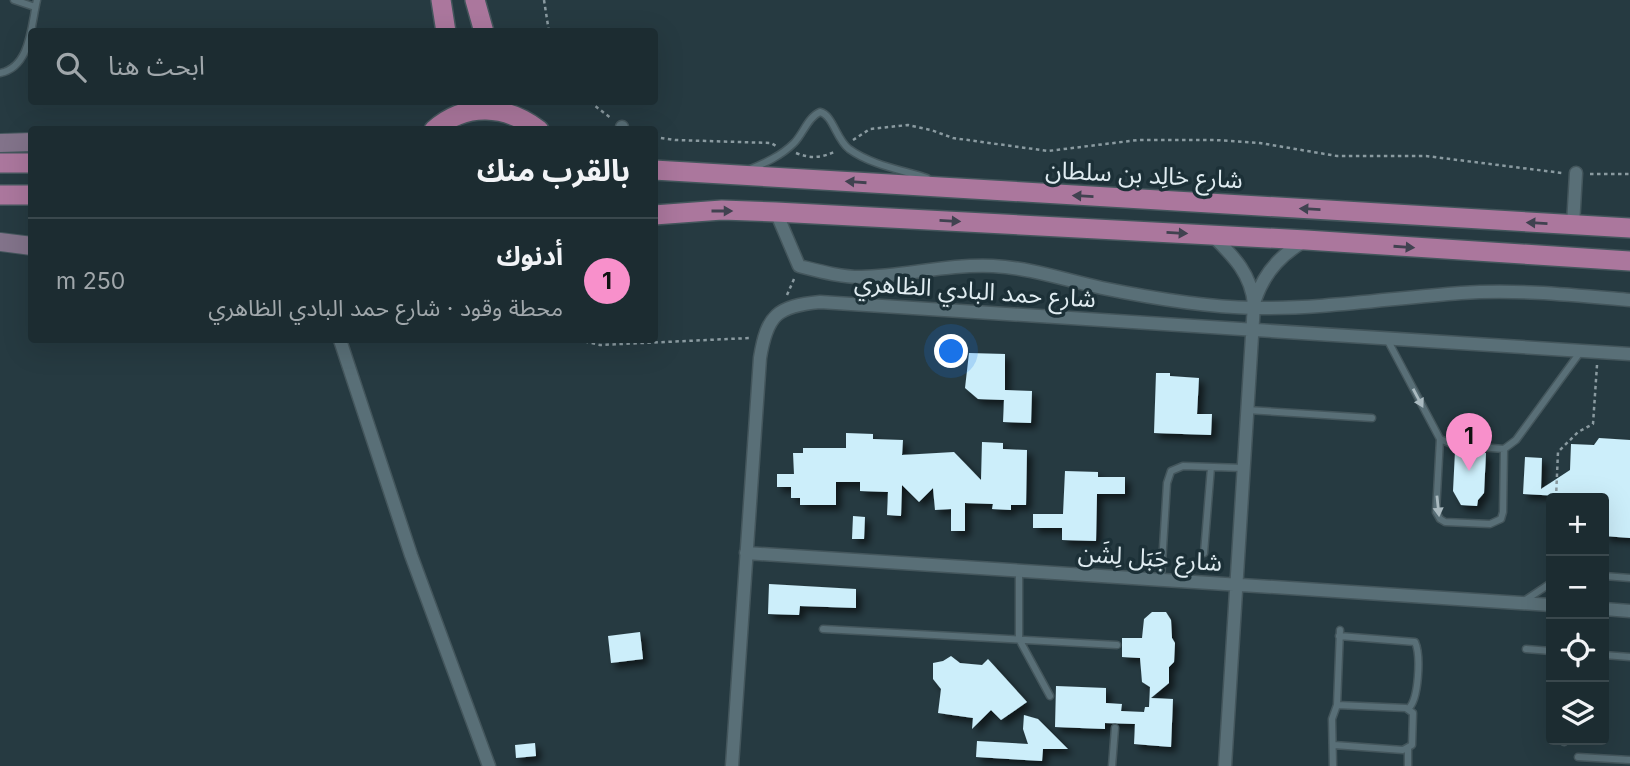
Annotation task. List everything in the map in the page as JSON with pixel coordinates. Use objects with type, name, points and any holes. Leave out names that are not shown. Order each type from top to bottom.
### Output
[{"type":"main road","points":[[442,0],[446,28]]},
{"type":"main road","points":[[475,0],[483,28]]},
{"type":"main road","points":[[438,126],[444,105]]},
{"type":"main road","points":[[523,105],[536,126]]},
{"type":"main road","points":[[438,126],[460,113],[480,109],[501,110],[520,117],[534,126]]},
{"type":"main road","points":[[0,143],[28,142]]},
{"type":"main road","points":[[0,163],[28,163]]},
{"type":"main road","name":"شارع خالِد بن سلطان","points":[[658,170],[1630,229]]},
{"type":"main road","points":[[0,195],[28,195]]},
{"type":"main road","points":[[658,215],[722,211],[776,212],[1306,240],[1630,261]]},
{"type":"main road","points":[[0,242],[28,246]]},
{"type":"street","points":[[1573,225],[1576,173]]},
{"type":"street","points":[[776,212],[799,266],[837,275],[861,277],[958,266],[995,266],[1040,271],[1101,288],[1180,301],[1254,306],[1364,303],[1461,293],[1517,291],[1630,300]]},
{"type":"street","points":[[1212,235],[1244,270],[1253,292],[1254,306],[1225,766]]},
{"type":"street","points":[[1254,306],[1269,271],[1286,253],[1306,240]]},
{"type":"street","name":"شارع حمد البادي الظاهري","points":[[780,311],[795,304],[820,302],[1630,354]]},
{"type":"street","points":[[732,766],[760,358],[769,321],[780,311]]},
{"type":"street","points":[[341,343],[411,555],[489,766]]},
{"type":"street","name":"شارع جَبَل لِشَن","points":[[746,553],[1546,605]]},
{"type":"street","points":[[1609,609],[1630,611]]},
{"type":"lane","points":[[14,0],[36,3],[29,28]]},
{"type":"lane","points":[[0,73],[12,69],[21,60],[28,33]]},
{"type":"lane","points":[[733,174],[761,164],[786,150],[797,141],[813,116],[820,113],[829,117],[844,145],[868,159],[955,188]]},
{"type":"lane","points":[[1386,338],[1440,439],[1436,512],[1440,519],[1445,522],[1490,524],[1500,519],[1503,512],[1504,449]]},
{"type":"lane","points":[[1440,439],[1454,445],[1504,449],[1517,440],[1581,351]]},
{"type":"lane","points":[[1247,410],[1372,418]]},
{"type":"lane","points":[[1161,580],[1167,479],[1171,471],[1178,467],[1244,468]]},
{"type":"lane","points":[[1204,553],[1212,467]]},
{"type":"lane","points":[[1018,571],[1018,639],[1050,696]]},
{"type":"lane","points":[[1609,576],[1630,578]]},
{"type":"lane","points":[[1520,604],[1546,586]]},
{"type":"lane","points":[[823,629],[1117,645]]},
{"type":"lane","points":[[1333,766],[1332,719],[1337,705],[1340,633],[1415,642],[1418,654],[1416,692],[1413,705],[1408,709]]},
{"type":"lane","points":[[1526,649],[1546,651]]},
{"type":"lane","points":[[1609,655],[1630,657]]},
{"type":"lane","points":[[1334,745],[1408,748],[1413,739],[1414,718],[1408,709],[1337,705]]},
{"type":"lane","points":[[1112,766],[1115,728]]},
{"type":"lane","points":[[1408,748],[1408,766]]},
{"type":"lane","points":[[1578,757],[1630,760]]},
{"type":"path","points":[[544,0],[548,28]]},
{"type":"path","points":[[594,105],[620,126]]},
{"type":"path","points":[[658,138],[771,144],[802,156],[823,157],[870,129],[908,125],[953,138],[1048,151],[1138,140],[1215,140],[1260,143],[1337,156],[1426,156],[1545,172],[1630,174]]},
{"type":"path","points":[[780,311],[799,266]]},
{"type":"path","points":[[658,343],[763,338]]},
{"type":"path","points":[[591,343],[647,343]]},
{"type":"path","points":[[1556,493],[1558,452],[1578,432],[1593,424],[1597,352]]},
{"type":"building","points":[[969,353],[1005,354],[1005,390],[1032,391],[1031,423],[1003,422],[1004,400],[978,399],[965,388]]},
{"type":"building","points":[[1156,373],[1199,378],[1197,414],[1212,414],[1211,435],[1154,433]]},
{"type":"building","points":[[846,433],[873,434],[873,439],[903,440],[902,455],[954,452],[981,480],[982,442],[1003,443],[1003,449],[1027,450],[1026,505],[1011,505],[1011,510],[992,509],[993,504],[965,503],[965,531],[951,531],[951,509],[935,510],[933,488],[919,502],[902,485],[901,516],[887,515],[888,492],[860,491],[860,482],[836,482],[836,505],[800,505],[800,498],[791,498],[791,487],[777,487],[777,474],[794,474],[793,453],[803,453],[803,448],[846,448]]},
{"type":"building","points":[[1599,438],[1630,440],[1630,538],[1609,536],[1609,493],[1523,494],[1525,457],[1542,458],[1541,489],[1570,470],[1571,444],[1594,445]]},
{"type":"building","points":[[1455,451],[1486,453],[1484,493],[1477,506],[1461,505],[1453,491]]},
{"type":"building","points":[[1065,471],[1098,472],[1098,477],[1125,477],[1125,494],[1097,494],[1096,541],[1062,540],[1062,528],[1033,528],[1033,514],[1063,514]]},
{"type":"building","points":[[853,516],[865,517],[864,539],[852,539]]},
{"type":"building","points":[[769,584],[856,589],[856,608],[800,606],[799,615],[768,614]]},
{"type":"building","points":[[1152,612],[1166,612],[1171,620],[1175,643],[1174,662],[1169,667],[1169,683],[1151,698],[1173,699],[1171,747],[1134,744],[1135,724],[1105,723],[1105,729],[1055,727],[1056,686],[1106,688],[1106,703],[1122,704],[1121,711],[1144,712],[1145,707],[1149,707],[1150,687],[1142,682],[1140,658],[1122,657],[1122,638],[1142,638],[1144,619]]},
{"type":"building","points":[[640,632],[643,659],[611,663],[608,636]]},
{"type":"building","points":[[951,656],[960,663],[982,665],[988,659],[1027,702],[1001,720],[991,710],[972,729],[973,718],[938,713],[941,689],[933,679],[933,663]]},
{"type":"building","points":[[1024,715],[1038,719],[1068,749],[1043,749],[1042,761],[976,757],[977,741],[1028,744],[1023,729]]},
{"type":"building","points":[[535,743],[536,756],[516,758],[515,745]]},
{"type":"place","name":"أدنوك","points":[[1469,471]]}]
